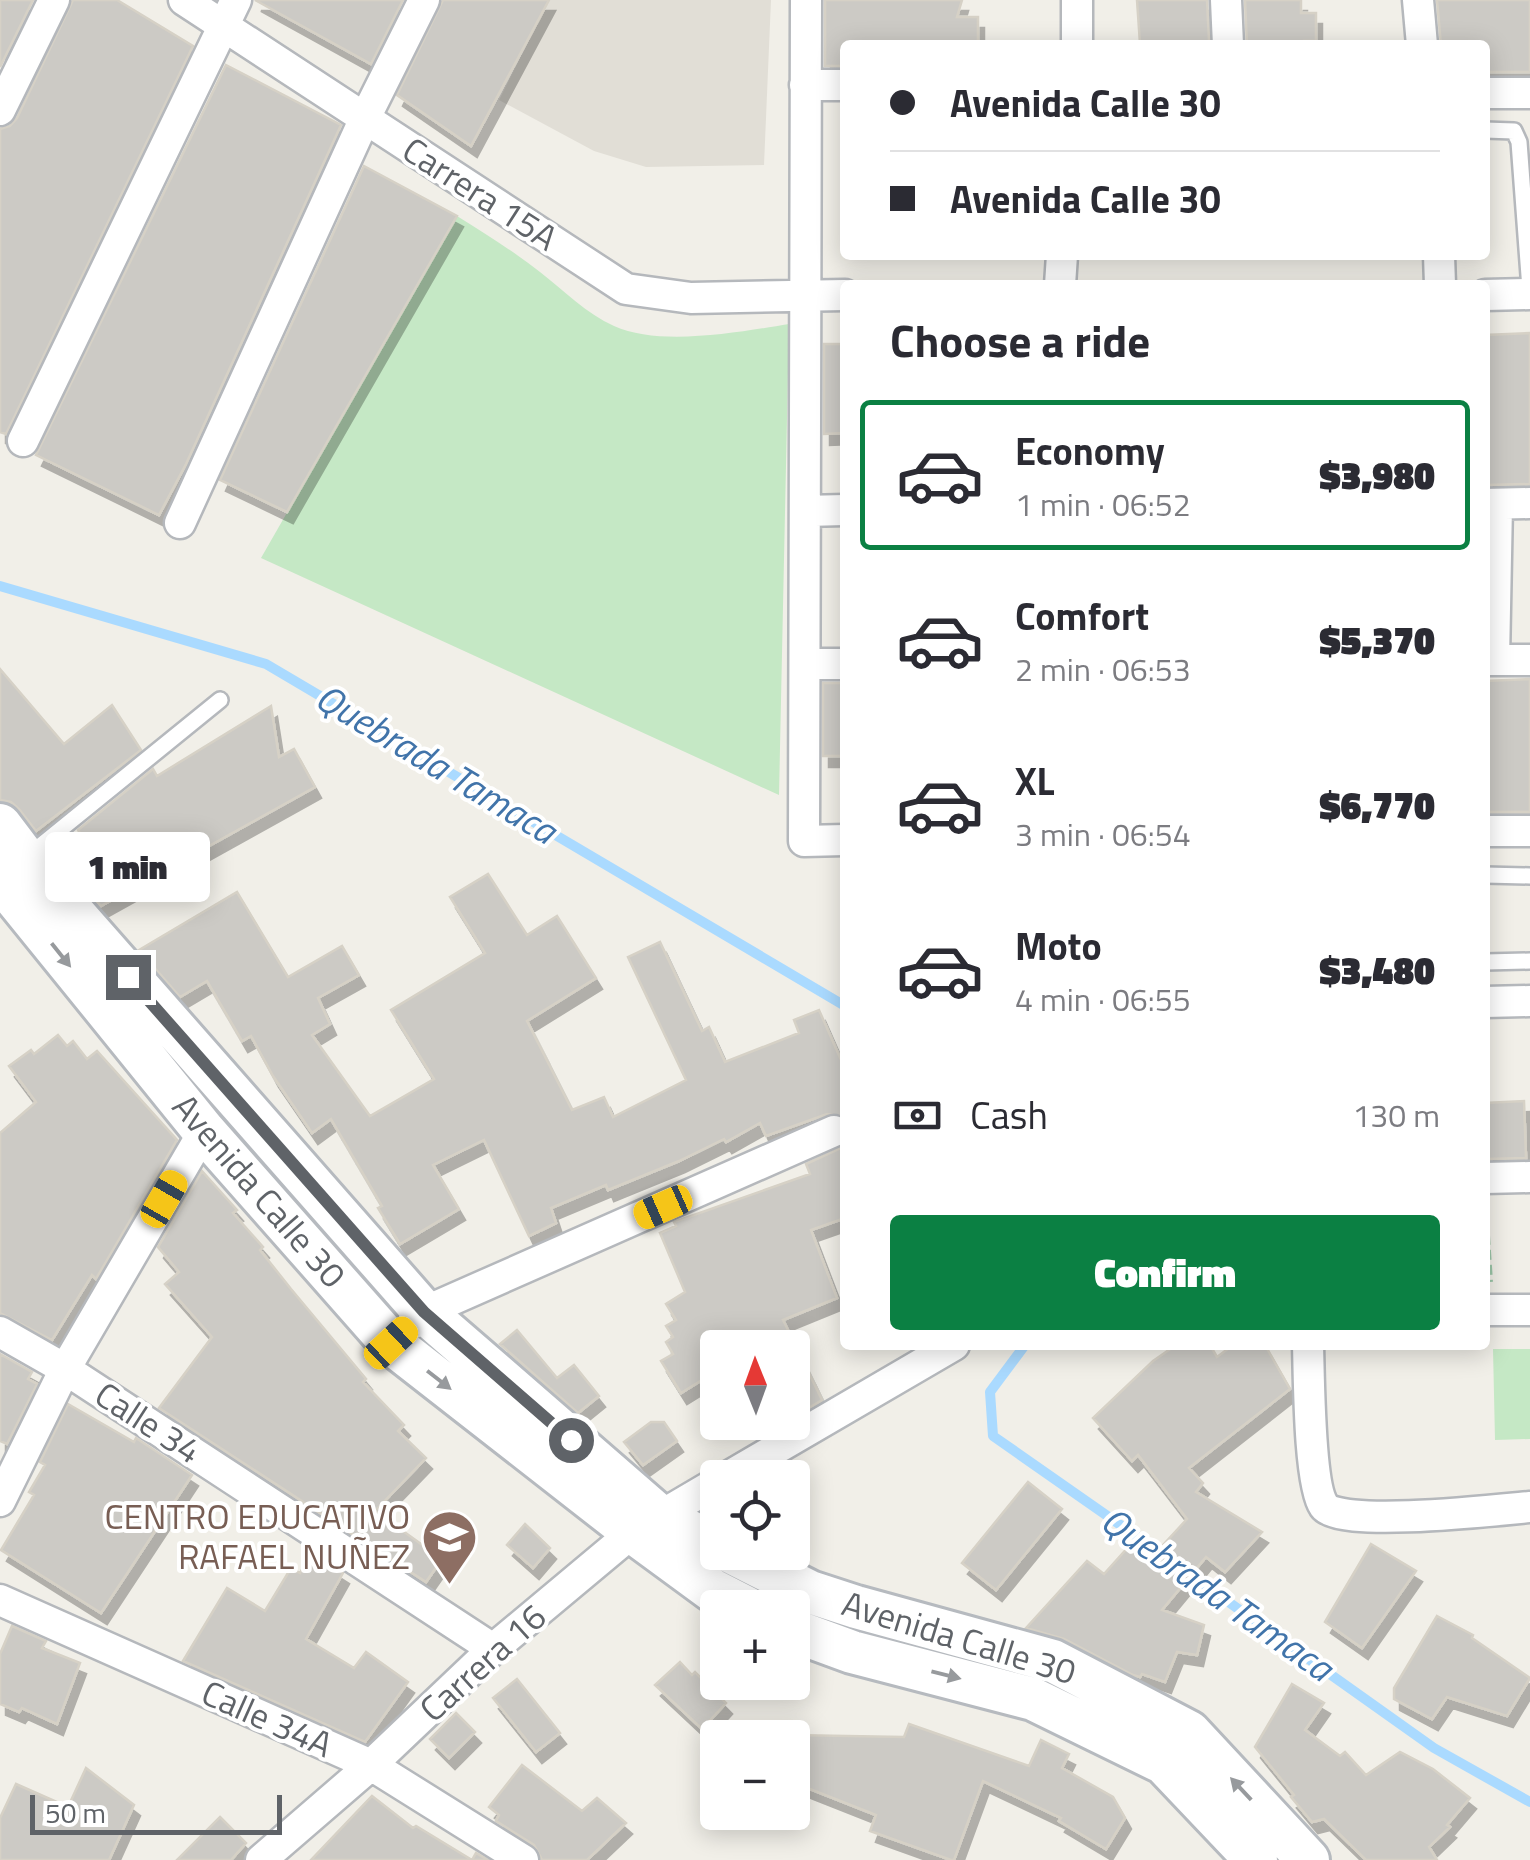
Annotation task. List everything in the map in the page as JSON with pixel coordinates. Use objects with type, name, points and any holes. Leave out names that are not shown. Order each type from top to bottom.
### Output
[{"type":"main road","name":"Avenida Calle 30","points":[[6,860],[204,1130],[391,1343],[646,1524],[700,1540]]},
{"type":"main road","name":"Avenida Calle 30","points":[[6,860],[424,1312],[712,1590]]},
{"type":"main road","name":"Avenida Calle 30","points":[[766,1570],[810,1592],[1053,1662],[1090,1678],[1189,1732],[1308,1860]]},
{"type":"main road","name":"Avenida Calle 30","points":[[810,1637],[852,1652],[1033,1699],[1164,1763],[1256,1860]]},
{"type":"street","points":[[0,110],[54,0]]},
{"type":"street","name":"Carrera 15A","points":[[184,0],[230,13],[366,118],[626,289],[690,298],[840,295]]},
{"type":"street","points":[[180,523],[424,0]]},
{"type":"street","points":[[806,0],[804,841],[840,840]]},
{"type":"street","points":[[1077,0],[1077,40]]},
{"type":"street","points":[[1226,0],[1228,40]]},
{"type":"street","points":[[1418,0],[1422,40]]},
{"type":"street","points":[[22,441],[230,13]]},
{"type":"street","points":[[805,85],[840,86]]},
{"type":"street","points":[[1490,93],[1530,93]]},
{"type":"street","points":[[1490,295],[1530,292]]},
{"type":"street","points":[[1490,582],[1491,504],[1530,504]]},
{"type":"street","points":[[804,511],[840,510]]},
{"type":"street","points":[[1490,660],[1530,660]]},
{"type":"street","points":[[804,664],[840,664]]},
{"type":"street","points":[[1490,832],[1530,831]]},
{"type":"street","points":[[1490,1002],[1530,1001]]},
{"type":"street","points":[[0,1501],[65,1369],[204,1130]]},
{"type":"street","points":[[391,1343],[424,1312],[834,1131]]},
{"type":"street","points":[[1490,1178],[1530,1177]]},
{"type":"street","points":[[1490,1310],[1530,1310]]},
{"type":"street","name":"Calle 34","points":[[0,1332],[65,1369],[493,1650]]},
{"type":"street","points":[[757,1460],[945,1350]]},
{"type":"street","points":[[1308,1350],[1316,1480],[1323,1506],[1328,1510],[1338,1515],[1370,1518],[1530,1508]]},
{"type":"street","name":"Carrera 16","points":[[260,1860],[371,1765],[493,1650],[646,1524],[700,1492]]},
{"type":"street","name":"Calle 34A","points":[[0,1600],[371,1765],[523,1860]]},
{"type":"lane","points":[[1490,130],[1514,131],[1520,142],[1530,292]]},
{"type":"lane","points":[[6,860],[220,700]]},
{"type":"lane","points":[[1490,875],[1530,876]]},
{"type":"lane","points":[[1490,962],[1530,962]]},
{"type":"shaded area","points":[[549,0],[771,0],[764,165],[646,167],[594,151],[499,100]]},
{"type":"green space","points":[[457,216],[614,326],[677,337],[789,324],[779,795],[261,558]]},
{"type":"green space","points":[[1493,1349],[1530,1349],[1530,1439],[1495,1440]]},
{"type":"building","points":[[0,0],[33,0],[0,67]]},
{"type":"building","points":[[73,0],[117,0],[193,46],[6,434],[0,432],[0,129],[17,118]]},
{"type":"building","points":[[255,0],[403,0],[371,64]]},
{"type":"building","points":[[443,0],[549,0],[471,146],[397,95]]},
{"type":"building","points":[[825,0],[962,0],[957,17],[978,17],[978,40],[840,40],[840,66],[825,66]]},
{"type":"building","points":[[1137,0],[1207,0],[1209,40],[1140,40]]},
{"type":"building","points":[[1245,0],[1301,0],[1301,13],[1316,13],[1316,40],[1247,40]]},
{"type":"building","points":[[1437,0],[1530,0],[1530,72],[1490,72],[1490,40],[1441,40]]},
{"type":"building","points":[[226,65],[341,125],[159,515],[36,455]]},
{"type":"building","points":[[364,166],[457,216],[287,512],[220,480]]},
{"type":"building","points":[[1530,333],[1530,484],[1490,485],[1490,335]]},
{"type":"building","points":[[824,344],[840,344],[840,433],[824,434]]},
{"type":"building","points":[[0,669],[64,744],[112,705],[141,750],[36,831],[11,802],[0,800]]},
{"type":"building","points":[[1530,679],[1530,812],[1490,812],[1490,681]]},
{"type":"building","points":[[823,683],[840,683],[840,756],[823,756]]},
{"type":"building","points":[[271,706],[279,757],[294,749],[315,787],[101,906],[71,872],[96,858],[78,830],[153,769],[157,776]]},
{"type":"building","points":[[488,874],[527,935],[557,916],[596,978],[527,1021],[572,1110],[604,1097],[613,1117],[686,1080],[628,957],[660,942],[702,1031],[709,1027],[725,1062],[799,1033],[794,1020],[819,1010],[840,1058],[840,1115],[827,1114],[766,1136],[760,1123],[726,1142],[724,1139],[608,1190],[606,1185],[551,1208],[556,1223],[529,1236],[484,1140],[433,1165],[459,1209],[400,1244],[331,1119],[312,1133],[251,1036],[242,1041],[207,981],[180,997],[139,950],[237,892],[288,977],[342,946],[359,975],[318,998],[330,1024],[312,1035],[370,1116],[434,1079],[391,1010],[485,953],[450,897]]},
{"type":"building","points":[[58,1035],[67,1046],[73,1041],[87,1059],[97,1051],[177,1140],[96,1279],[92,1275],[52,1340],[0,1313],[0,1133],[36,1102],[9,1066],[31,1050],[34,1054]]},
{"type":"building","points":[[1524,1101],[1526,1158],[1490,1159],[1490,1103]]},
{"type":"building","points":[[840,1148],[840,1220],[811,1230],[837,1298],[783,1320],[788,1330],[700,1330],[700,1381],[681,1393],[661,1361],[673,1354],[666,1342],[673,1337],[666,1326],[676,1320],[666,1304],[685,1292],[660,1233],[676,1226],[674,1222],[810,1174],[806,1164]]},
{"type":"building","points":[[202,1171],[237,1210],[233,1213],[263,1247],[260,1250],[366,1379],[363,1382],[404,1425],[398,1431],[426,1458],[375,1511],[442,1559],[426,1582],[159,1408],[212,1337],[165,1284],[179,1272],[158,1247]]},
{"type":"building","points":[[517,1330],[557,1378],[574,1365],[599,1396],[578,1413],[500,1344]]},
{"type":"building","points":[[1169,1350],[1213,1350],[1217,1357],[1226,1350],[1268,1350],[1290,1389],[1189,1468],[1203,1483],[1196,1492],[1262,1532],[1225,1572],[1206,1557],[1162,1610],[1204,1625],[1197,1655],[1177,1652],[1165,1682],[1133,1675],[1064,1639],[1026,1628],[1087,1561],[1104,1574],[1131,1544],[1150,1559],[1187,1519],[1138,1455],[1132,1461],[1093,1418]]},
{"type":"building","points":[[0,1354],[32,1372],[28,1379],[37,1384],[7,1444],[0,1441]]},
{"type":"building","points":[[810,1375],[822,1400],[810,1407]]},
{"type":"building","points":[[68,1404],[134,1442],[136,1438],[192,1475],[101,1613],[1,1550],[34,1495],[29,1492],[45,1465],[40,1462]]},
{"type":"building","points":[[651,1422],[664,1422],[677,1441],[643,1465],[624,1442]]},
{"type":"building","points":[[1028,1482],[1062,1509],[996,1590],[962,1563]]},
{"type":"building","points":[[525,1524],[550,1548],[533,1568],[507,1545]]},
{"type":"building","points":[[1371,1544],[1416,1571],[1362,1648],[1325,1622]]},
{"type":"building","points":[[312,1553],[343,1573],[306,1639],[354,1668],[366,1652],[408,1682],[365,1742],[183,1661],[227,1588],[265,1611],[291,1568],[300,1573]]},
{"type":"building","points":[[1437,1616],[1473,1635],[1530,1678],[1507,1716],[1447,1697],[1432,1719],[1394,1699],[1394,1688]]},
{"type":"building","points":[[12,1626],[46,1641],[42,1648],[80,1663],[57,1724],[22,1708],[19,1712],[0,1704],[0,1654]]},
{"type":"building","points":[[680,1662],[692,1675],[695,1672],[700,1677],[700,1700],[726,1703],[710,1720],[700,1720],[700,1727],[655,1685]]},
{"type":"building","points":[[517,1679],[560,1733],[536,1752],[493,1698]]},
{"type":"building","points":[[1292,1684],[1324,1703],[1305,1730],[1340,1756],[1345,1752],[1366,1775],[1400,1752],[1433,1769],[1470,1798],[1447,1825],[1450,1827],[1429,1847],[1437,1860],[1366,1860],[1324,1819],[1312,1822],[1291,1797],[1294,1795],[1255,1747]]},
{"type":"building","points":[[456,1713],[475,1732],[449,1758],[430,1739]]},
{"type":"building","points":[[909,1724],[1029,1766],[1041,1740],[1069,1754],[1062,1768],[1113,1797],[1125,1818],[1106,1849],[1059,1821],[1061,1818],[983,1781],[951,1860],[870,1831],[876,1815],[810,1789],[810,1735],[904,1737]]},
{"type":"building","points":[[522,1765],[582,1811],[597,1798],[626,1823],[587,1860],[542,1860],[534,1845],[496,1821],[499,1815],[489,1807]]},
{"type":"building","points":[[86,1768],[134,1805],[109,1860],[0,1860],[0,1818],[16,1784],[68,1807]]},
{"type":"building","points":[[372,1796],[413,1828],[416,1826],[472,1860],[311,1860]]},
{"type":"building","points":[[220,1817],[246,1843],[231,1860],[177,1860]]},
{"type":"waterway","name":"Quebrada Tamaca","points":[[0,586],[266,664],[840,1003]]},
{"type":"waterway","name":"Quebrada Tamaca","points":[[1021,1350],[990,1392],[993,1436],[1169,1559]]},
{"type":"waterway","name":"Quebrada Tamaca","points":[[1182,1569],[1434,1748],[1530,1802]]},
{"type":"place","name":"CENTRO EDUCATIVO RAFAEL NUÑEZ","points":[[449,1586]]},
{"type":"route","points":[[128,977],[424,1312],[571,1440]]}]
